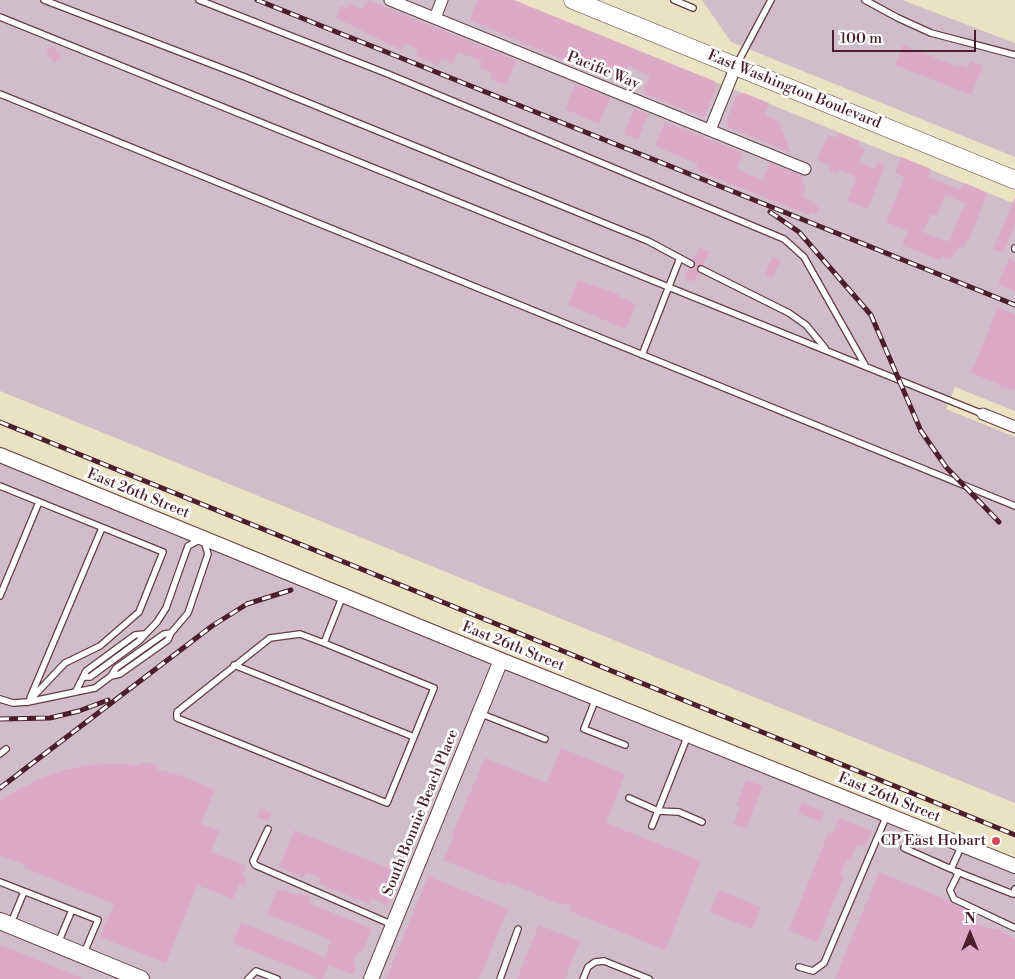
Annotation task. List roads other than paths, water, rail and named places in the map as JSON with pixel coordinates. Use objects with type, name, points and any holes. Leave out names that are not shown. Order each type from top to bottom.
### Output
[{"type":"main road","name":"East Washington Boulevard","points":[[573,0],[1015,180]]},
{"type":"main road","points":[[5,923],[141,979]]},
{"type":"street","name":"Pacific Way","points":[[390,0],[806,169]]},
{"type":"street","points":[[435,18],[442,0]]},
{"type":"street","points":[[710,130],[736,66]]},
{"type":"street","points":[[983,414],[1015,427]]},
{"type":"street","name":"East 26th Street","points":[[0,455],[500,660],[1015,866]]},
{"type":"street","name":"South Bonnie Beach Place","points":[[371,979],[500,660]]},
{"type":"lane","points":[[44,0],[380,132],[648,241],[691,264]]},
{"type":"lane","points":[[199,0],[388,74],[784,238],[804,257],[865,365]]},
{"type":"lane","points":[[674,0],[693,8]]},
{"type":"lane","points":[[736,66],[771,0]]},
{"type":"lane","points":[[865,0],[931,33],[1015,55]]},
{"type":"lane","points":[[0,17],[983,414]]},
{"type":"lane","points":[[0,94],[1015,506]]},
{"type":"lane","points":[[642,355],[680,258]]},
{"type":"lane","points":[[701,269],[789,313],[806,325],[826,350]]},
{"type":"lane","points":[[0,486],[163,552],[139,612],[100,646],[65,663],[28,702]]},
{"type":"lane","points":[[0,596],[39,502]]},
{"type":"lane","points":[[28,702],[102,528]]},
{"type":"lane","points":[[0,699],[13,702],[28,702],[95,688],[111,676],[116,668],[164,634],[171,633],[188,613],[208,554],[203,538],[188,546],[162,616],[144,634],[135,636],[86,671],[76,691]]},
{"type":"lane","points":[[324,643],[343,595]]},
{"type":"lane","points":[[300,634],[434,688],[387,803],[177,718],[177,712],[234,665],[270,638],[300,634]]},
{"type":"lane","points":[[234,665],[414,738]]},
{"type":"lane","points":[[596,698],[584,729],[624,745]]},
{"type":"lane","points":[[479,713],[545,739]]},
{"type":"lane","points":[[652,826],[688,735]]},
{"type":"lane","points":[[0,754],[6,750]]},
{"type":"lane","points":[[628,798],[658,811],[679,812],[702,822]]},
{"type":"lane","points":[[799,967],[812,971],[824,963],[886,814]]},
{"type":"lane","points":[[268,829],[253,861],[255,866],[393,925]]},
{"type":"lane","points":[[951,869],[962,845]]},
{"type":"lane","points":[[904,848],[951,869],[1014,893]]},
{"type":"lane","points":[[959,872],[950,890],[954,899],[1015,928]]},
{"type":"lane","points":[[0,882],[98,920],[83,955]]},
{"type":"lane","points":[[5,923],[24,892]]},
{"type":"lane","points":[[57,944],[72,910]]},
{"type":"lane","points":[[500,979],[518,929]]},
{"type":"lane","points":[[583,979],[588,967],[595,962],[604,961],[649,979]]},
{"type":"lane","points":[[248,979],[256,971],[277,979]]},
{"type":"railway","points":[[257,0],[1015,305]]},
{"type":"railway","points":[[770,212],[799,232],[871,315],[921,431],[946,467],[999,522]]},
{"type":"railway","points":[[0,422],[1015,835]]},
{"type":"railway","points":[[0,788],[212,626],[247,604],[291,590]]},
{"type":"railway","points":[[0,719],[50,718],[79,711],[108,700]]},
{"type":"place","name":"CP East Hobart","points":[[996,841]]}]
